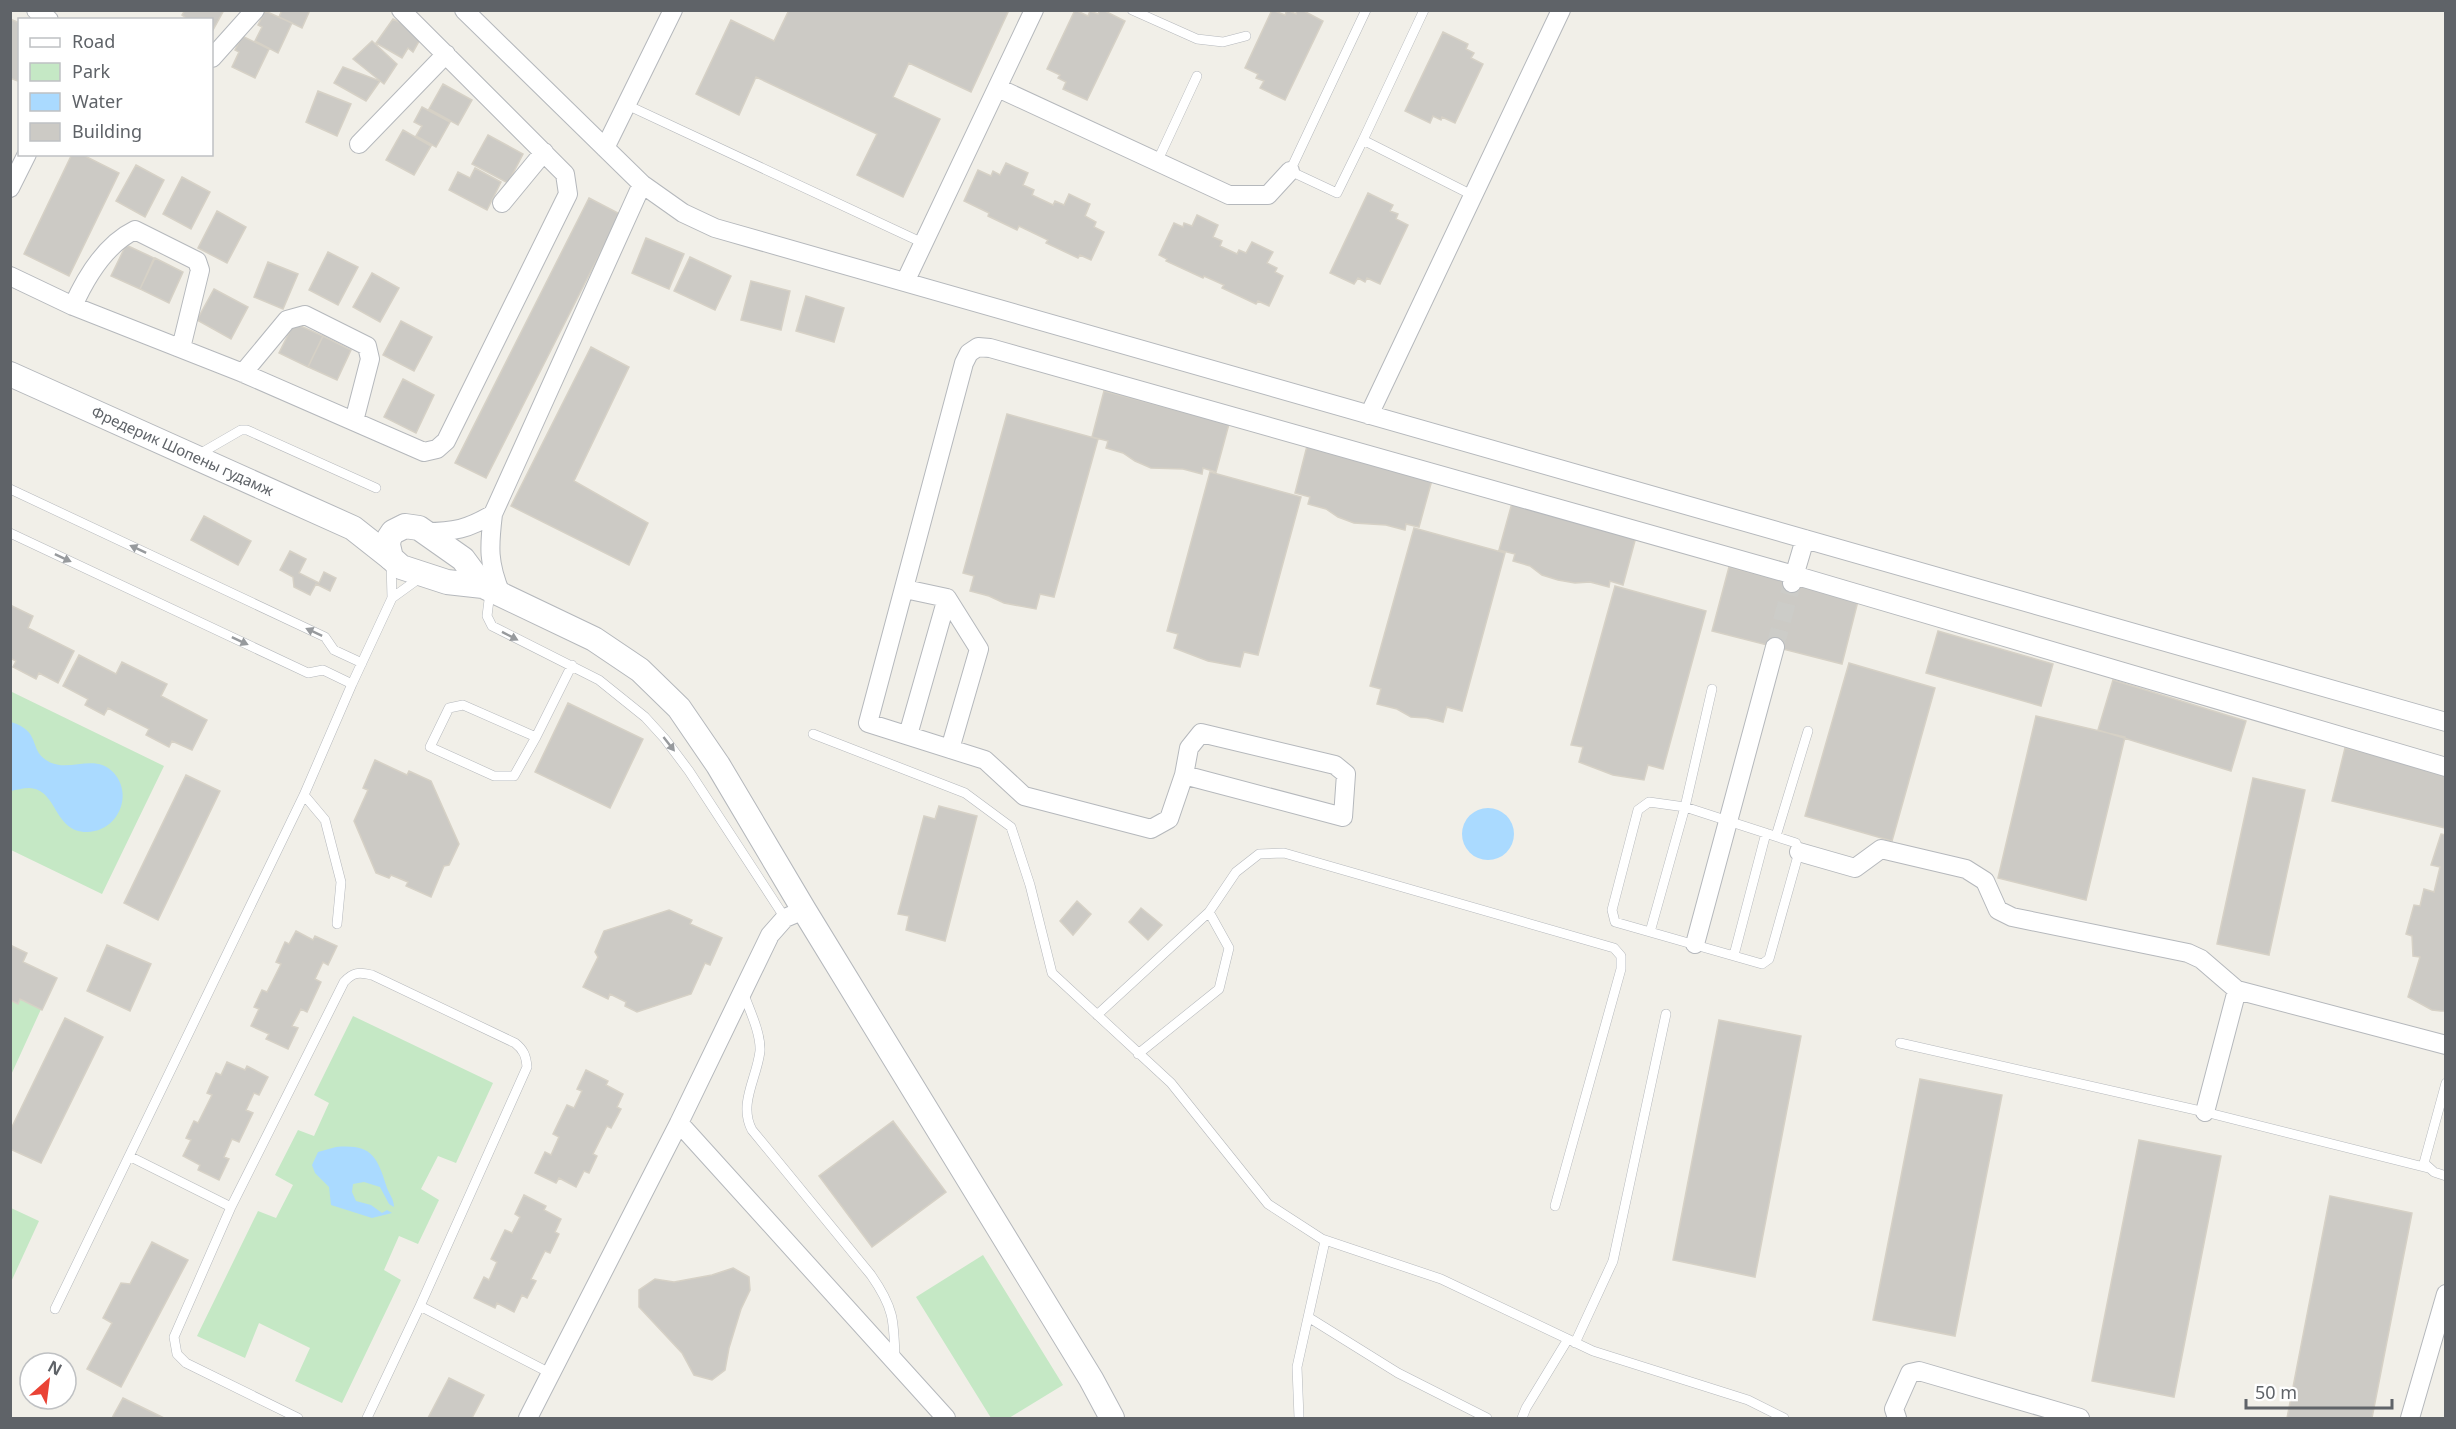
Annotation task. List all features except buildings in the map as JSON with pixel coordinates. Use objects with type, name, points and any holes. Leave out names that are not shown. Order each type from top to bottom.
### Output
[{"type":"street","points":[[213,57],[255,10]]},
{"type":"street","points":[[10,276],[73,306],[243,373],[424,452],[437,449],[447,441],[568,194],[565,174],[401,10]]},
{"type":"street","points":[[464,10],[642,184],[683,213],[715,228],[2445,722]]},
{"type":"street","points":[[605,148],[673,10]]},
{"type":"street","points":[[905,282],[1034,10]]},
{"type":"street","points":[[1369,415],[1560,11]]},
{"type":"street","points":[[359,144],[446,54]]},
{"type":"street","points":[[998,87],[1228,195],[1268,195],[1290,171]]},
{"type":"street","points":[[502,203],[544,152]]},
{"type":"street","points":[[10,188],[26,156]]},
{"type":"street","points":[[491,590],[492,573],[488,550],[493,513],[642,184]]},
{"type":"street","points":[[73,306],[87,276],[124,236],[135,230],[197,261],[200,270],[181,348]]},
{"type":"street","points":[[243,373],[287,320],[305,315],[367,346],[370,359],[354,421]]},
{"type":"street","points":[[1184,775],[1343,818],[1346,774],[1335,765],[1201,733],[1189,748],[1184,775],[1169,819],[1151,829],[1024,796],[985,760],[868,723],[964,363],[969,353],[978,346],[1002,351],[2445,767]]},
{"type":"street","name":"Фредерик Шопены гудамж","points":[[10,374],[353,528]]},
{"type":"street","points":[[424,532],[453,532],[474,525],[493,513]]},
{"type":"street","points":[[353,528],[412,526],[463,559],[491,590]]},
{"type":"street","points":[[353,528],[401,567],[447,582],[491,590],[594,639],[640,670],[679,708],[718,765],[794,914],[1091,1379],[1112,1419]]},
{"type":"street","points":[[391,558],[389,538],[399,528]]},
{"type":"street","points":[[1793,579],[1805,539]]},
{"type":"street","points":[[447,582],[457,579],[462,574],[465,568],[463,559]]},
{"type":"street","points":[[905,589],[947,598],[979,648],[951,749]]},
{"type":"street","points":[[908,735],[947,598]]},
{"type":"street","points":[[1695,944],[1775,647]]},
{"type":"street","points":[[1799,852],[1855,868],[1881,849],[1966,869],[1985,881],[1998,910],[2005,914],[2188,953],[2201,959],[2238,990],[2445,1045]]},
{"type":"street","points":[[528,1419],[679,1123],[770,935],[794,914]]},
{"type":"street","points":[[2205,1112],[2238,990]]},
{"type":"street","points":[[679,1123],[946,1419]]},
{"type":"street","points":[[2410,1419],[2445,1294]]},
{"type":"street","points":[[1897,1419],[1894,1409],[1910,1373],[1919,1371],[2080,1419]]},
{"type":"lane","points":[[1132,10],[1197,39],[1223,42],[1246,36]]},
{"type":"lane","points":[[1366,10],[1290,171],[1337,193],[1424,10]]},
{"type":"lane","points":[[1157,162],[1197,76]]},
{"type":"lane","points":[[627,105],[923,243]]},
{"type":"lane","points":[[1363,140],[1474,196]]},
{"type":"lane","points":[[194,457],[241,430],[247,430],[376,488]]},
{"type":"lane","points":[[10,489],[325,637],[334,650],[362,663]]},
{"type":"lane","points":[[10,533],[308,673],[323,670],[352,684]]},
{"type":"lane","points":[[55,1309],[131,1157],[304,795],[392,598],[391,558]]},
{"type":"lane","points":[[392,598],[423,575]]},
{"type":"lane","points":[[491,590],[487,616],[492,626],[599,680],[619,695],[665,739],[794,914]]},
{"type":"lane","points":[[536,738],[464,705],[448,708],[430,747],[494,776],[514,776],[536,738],[572,665]]},
{"type":"lane","points":[[1650,932],[1685,807],[1713,689]]},
{"type":"lane","points":[[1776,836],[1808,731]]},
{"type":"lane","points":[[813,734],[965,793],[1011,826],[1030,885],[1052,973],[1171,1083],[1268,1204],[1325,1240],[1441,1279],[1593,1351],[1748,1400],[1784,1419]]},
{"type":"lane","points":[[304,795],[325,820],[341,882],[337,924]]},
{"type":"lane","points":[[1649,802],[1685,807],[1796,843],[1799,852],[1769,959],[1762,964],[1615,922],[1612,910],[1638,810],[1649,802]]},
{"type":"lane","points":[[1734,955],[1766,832]]},
{"type":"lane","points":[[1097,1015],[1209,912],[1236,872],[1259,854],[1284,854],[1614,948],[1621,956],[1621,969],[1556,1206]]},
{"type":"lane","points":[[1138,1054],[1219,989],[1229,948],[1209,912]]},
{"type":"lane","points":[[298,1419],[186,1363],[175,1349],[176,1331],[231,1207],[344,982],[350,975],[360,972],[372,975],[514,1043],[522,1048],[527,1067],[367,1419]]},
{"type":"lane","points":[[743,990],[760,1050],[748,1099],[747,1120],[752,1130],[864,1266],[885,1295],[891,1308],[894,1326],[895,1362]]},
{"type":"lane","points":[[1522,1419],[1526,1408],[1571,1341],[1612,1261],[1666,1014]]},
{"type":"lane","points":[[1900,1043],[2205,1112],[2428,1168],[2445,1176]]},
{"type":"lane","points":[[2428,1168],[2424,1163],[2425,1156],[2445,1083]]},
{"type":"lane","points":[[131,1157],[231,1207]]},
{"type":"lane","points":[[1299,1419],[1297,1367],[1325,1240]]},
{"type":"lane","points":[[420,1306],[550,1373]]},
{"type":"lane","points":[[1308,1317],[1398,1373],[1487,1419]]},
{"type":"green space","points":[[10,691],[164,766],[102,894],[11,850]]},
{"type":"green space","points":[[11,992],[42,1007],[11,1075]]},
{"type":"green space","points":[[353,1016],[493,1083],[456,1163],[438,1156],[421,1189],[439,1200],[418,1244],[399,1236],[384,1270],[401,1280],[342,1403],[295,1381],[310,1348],[259,1323],[245,1358],[197,1336],[258,1211],[276,1218],[293,1185],[275,1175],[298,1130],[314,1136],[329,1103],[314,1095]]},
{"type":"green space","points":[[11,1208],[39,1221],[11,1282]]},
{"type":"green space","points":[[983,1255],[1063,1385],[1009,1418],[991,1418],[916,1297]]},
{"type":"water","points":[[11,722],[27,730],[41,756],[54,764],[98,764],[114,773],[120,782],[122,802],[114,819],[107,826],[87,832],[76,830],[61,818],[46,795],[38,790],[29,788],[11,791]]},
{"type":"water","points":[[1488,808],[1498,810],[1506,816],[1512,824],[1514,834],[1512,844],[1506,852],[1498,858],[1488,860],[1478,858],[1470,852],[1464,844],[1462,834],[1464,824],[1470,816],[1478,810]]},
{"type":"water","points":[[336,1147],[357,1147],[375,1159],[394,1207],[389,1204],[380,1187],[364,1182],[353,1184],[352,1192],[356,1201],[371,1205],[382,1213],[387,1210],[392,1213],[372,1218],[331,1205],[329,1187],[315,1173],[312,1165],[318,1152]]},
{"type":"tunnel","points":[[1775,647],[1792,583]]}]
